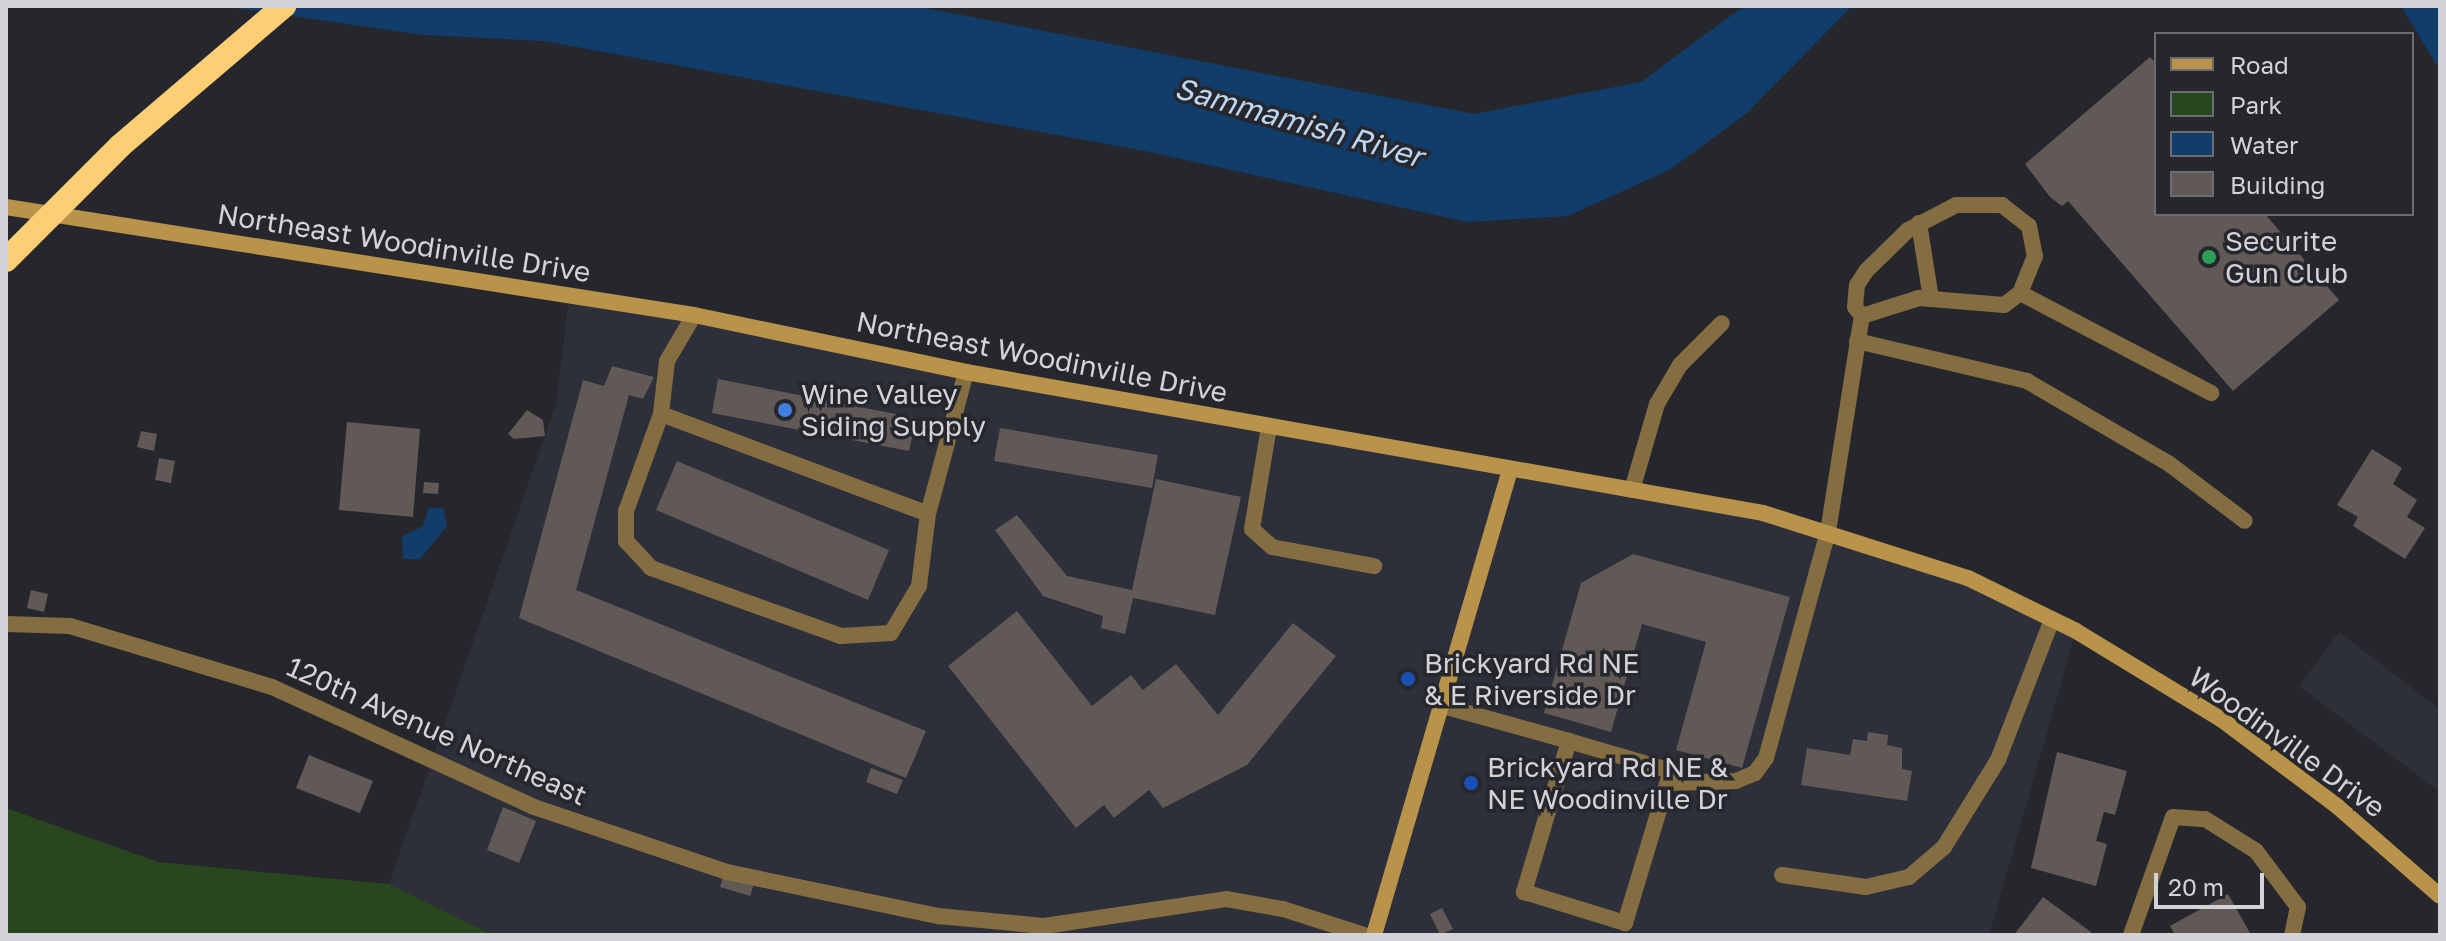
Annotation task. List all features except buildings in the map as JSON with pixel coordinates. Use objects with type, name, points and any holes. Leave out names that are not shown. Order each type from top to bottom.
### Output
[{"type":"highway","points":[[6,260],[120,146],[284,6]]},
{"type":"main road","name":"Northeast Woodinville Drive","points":[[6,207],[694,315],[966,372],[1632,490],[1828,532],[1968,578],[2052,619]]},
{"type":"main road","points":[[1374,935],[1510,470]]},
{"type":"main road","name":"Woodinville Drive","points":[[2052,619],[2221,719],[2338,807],[2440,896]]},
{"type":"street","points":[[1668,783],[1736,781],[1755,773],[1766,758],[1828,532],[1862,316],[1855,307],[1857,285],[1884,251],[1919,223],[1976,202],[2017,213],[2035,241],[2020,293],[2004,305],[1931,299],[1896,300],[1862,316]]},
{"type":"street","points":[[1919,223],[1931,299]]},
{"type":"street","points":[[2020,293],[2211,393]]},
{"type":"street","points":[[694,315],[667,361],[661,414],[626,511],[626,541],[651,568],[841,636],[891,633],[919,586],[928,514],[966,372]]},
{"type":"street","points":[[1632,490],[1657,404],[1680,365],[1722,323]]},
{"type":"street","points":[[1857,341],[2027,381],[2168,463],[2245,521]]},
{"type":"street","points":[[661,414],[928,514]]},
{"type":"street","points":[[1269,427],[1252,529],[1272,547],[1374,566]]},
{"type":"street","points":[[1782,875],[1866,887],[1909,877],[1944,847],[1998,760],[2052,619]]},
{"type":"street","name":"120th Avenue Northeast","points":[[6,624],[70,626],[272,687],[534,807],[727,872],[938,916],[1044,926],[1226,899],[1283,909],[1364,935]]},
{"type":"street","points":[[1443,706],[1569,741],[1671,771],[1625,923],[1524,892],[1569,741]]},
{"type":"street","points":[[2131,935],[2173,817],[2205,819],[2256,851],[2298,907],[2292,935]]},
{"type":"shaded area","points":[[569,296],[1633,490],[1879,546],[2076,631],[1989,935],[493,935],[389,884],[556,404]]},
{"type":"shaded area","points":[[2339,632],[2440,709],[2440,792],[2299,686]]},
{"type":"green space","points":[[6,808],[158,862],[389,884],[493,935],[6,935]]},
{"type":"water","name":"Sammamish River","points":[[222,6],[915,6],[1474,114],[1641,82],[1744,6],[1852,6],[1746,114],[1669,170],[1568,216],[1468,222],[1145,151],[544,41],[424,35]]},
{"type":"water","points":[[2401,6],[2440,6],[2440,70]]},
{"type":"water","points":[[429,508],[443,508],[447,526],[420,559],[403,559],[402,537],[423,526]]},
{"type":"place","name":"Securite Gun Club","points":[[2209,257]]},
{"type":"place","name":"Wine Valley Siding Supply","points":[[785,410]]},
{"type":"place","name":"Brickyard Rd NE & E Riverside Dr","points":[[1408,679]]},
{"type":"place","name":"Brickyard Rd NE & NE Woodinville Dr","points":[[1471,783]]}]
